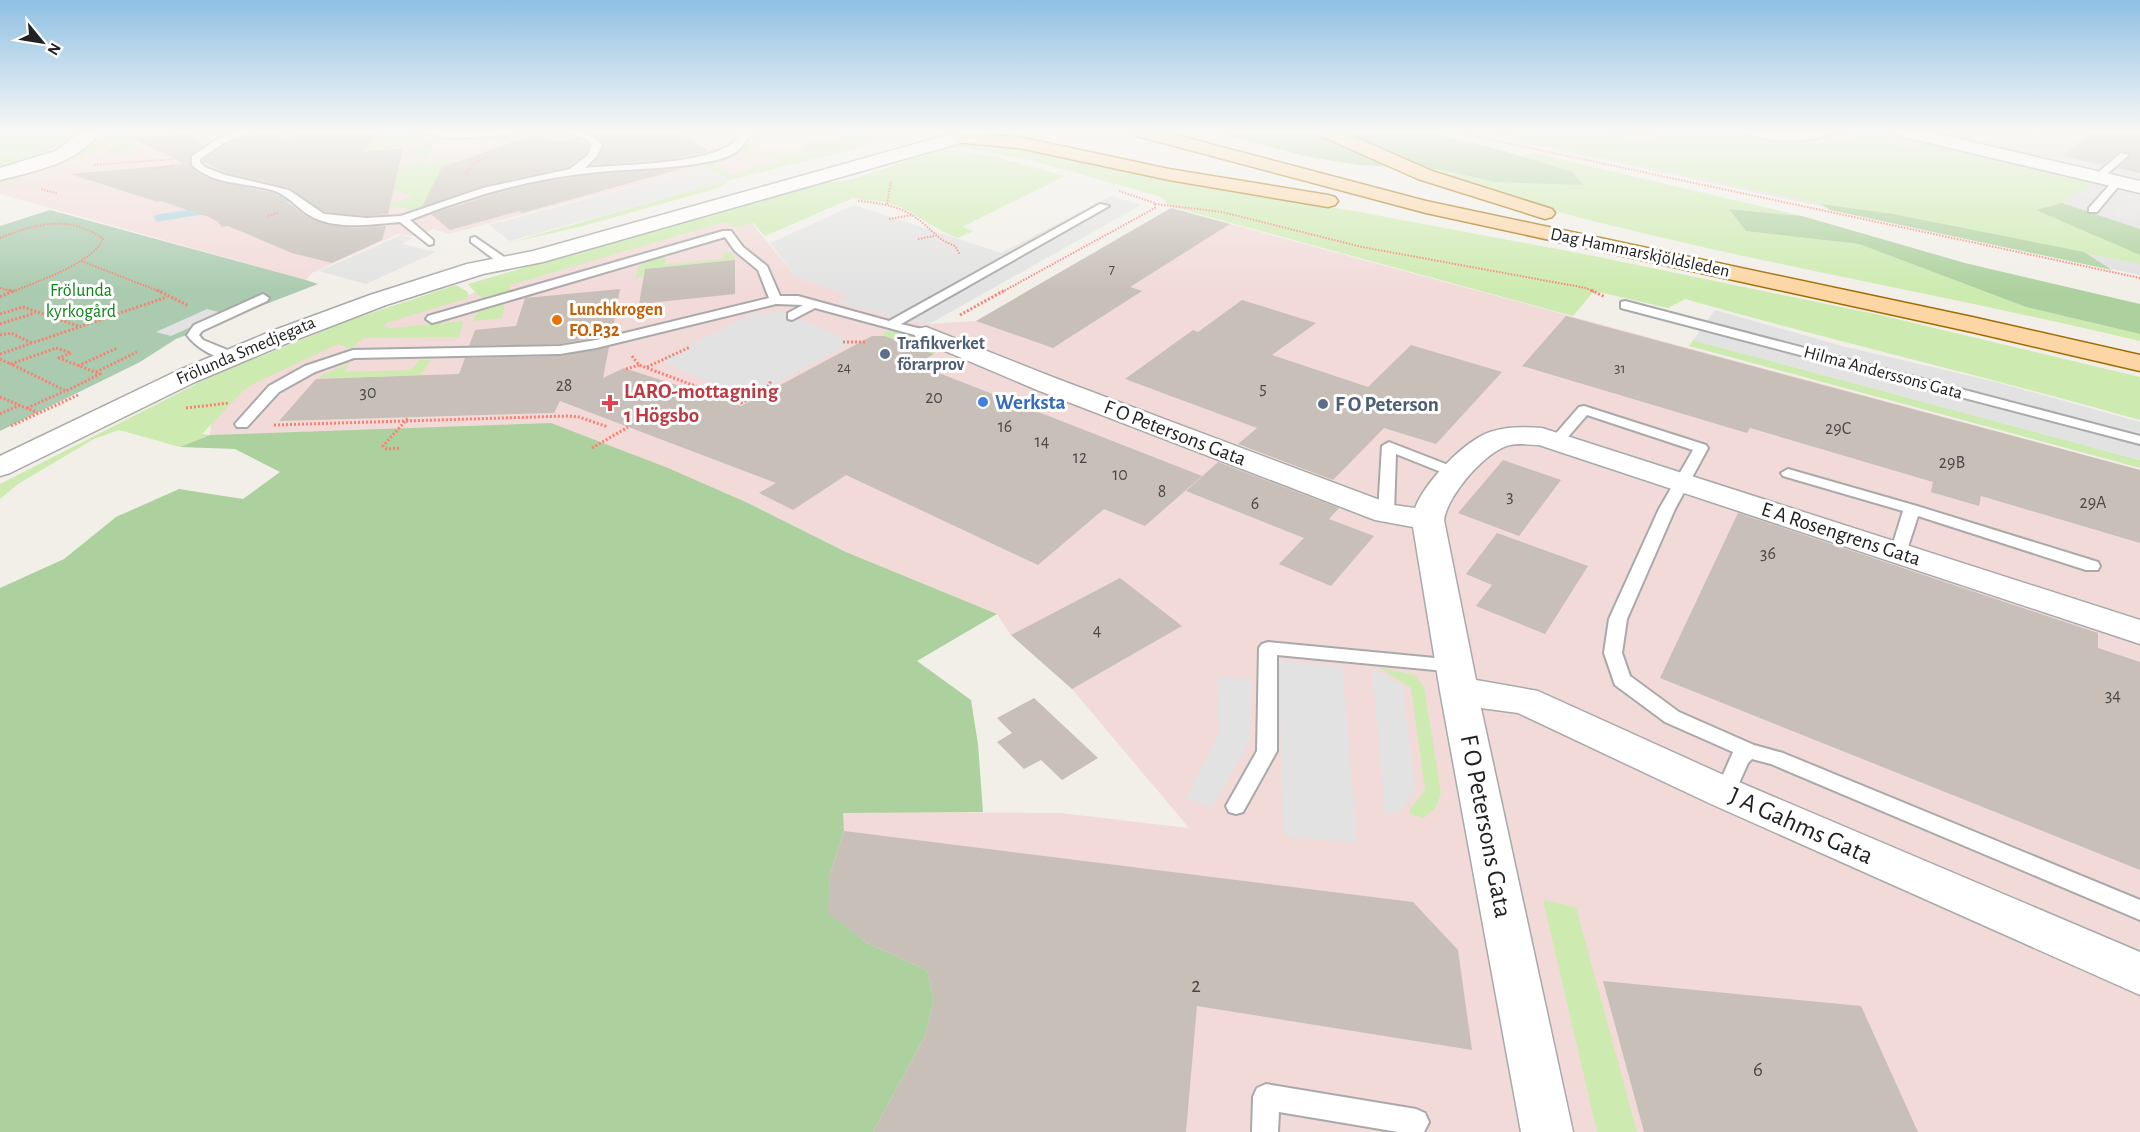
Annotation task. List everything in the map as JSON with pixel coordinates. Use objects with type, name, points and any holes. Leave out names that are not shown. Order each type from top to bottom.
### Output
[{"type":"main road","points":[[1228,185],[1690,264]]},
{"type":"main road","name":"Dag Hammarskjöldsleden","points":[[1346,185],[1454,213],[2009,332],[2140,363]]},
{"type":"main road","name":"Dag Hammarskjöldsleden","points":[[1387,185],[1437,198],[2018,320],[2140,349]]},
{"type":"main road","points":[[1454,185],[1640,240]]},
{"type":"street","name":"Frölunda Smedjegata","points":[[0,468],[159,388],[230,356],[359,307],[503,261],[535,257],[782,185]]},
{"type":"street","name":"F O Petersons Gata","points":[[926,334],[1052,387],[1386,513],[1428,520],[1547,1132]]},
{"type":"street","name":"E A Rosengrens Gata","points":[[1456,473],[1470,459],[1499,438],[1516,435],[1550,439],[2140,632]]},
{"type":"street","points":[[1428,520],[1431,504],[1442,487],[1456,473]]},
{"type":"street","name":"J A Gahms Gata","points":[[1458,678],[1525,701],[1725,793],[2140,974]]},
{"type":"lane","points":[[266,185],[294,198],[305,210],[330,219],[358,222],[403,219],[480,192],[513,185]]},
{"type":"lane","points":[[2093,210],[2115,185]]},
{"type":"lane","points":[[892,324],[1104,206]]},
{"type":"lane","points":[[403,219],[429,242]]},
{"type":"lane","points":[[432,319],[727,232],[739,249],[763,268],[776,300]]},
{"type":"lane","points":[[475,240],[503,261]]},
{"type":"lane","points":[[230,356],[199,343],[194,335],[198,328],[262,298]]},
{"type":"lane","points":[[242,424],[274,389],[310,369],[352,354],[560,350],[596,344],[776,300],[798,300],[926,334]]},
{"type":"lane","points":[[792,316],[814,304]]},
{"type":"lane","name":"Hilma Anderssons Gata","points":[[1625,305],[2140,440]]},
{"type":"lane","points":[[1386,513],[1389,446],[1456,473]]},
{"type":"lane","points":[[1788,473],[1912,509],[2092,566]]},
{"type":"lane","points":[[1681,482],[1618,619],[1613,653],[1622,680],[1672,717],[1749,751],[1776,758],[2140,910]]},
{"type":"lane","points":[[1898,553],[1912,509]]},
{"type":"lane","points":[[1236,806],[1267,751],[1268,648],[1458,678]]},
{"type":"lane","points":[[1725,793],[1740,758],[1749,751]]},
{"type":"lane","points":[[1264,1132],[1266,1097],[1416,1122]]},
{"type":"path","points":[[467,185],[480,192]]},
{"type":"path","points":[[1703,185],[2140,278]]},
{"type":"path","points":[[33,186],[58,194]]},
{"type":"path","points":[[1115,190],[1155,204],[1183,205],[1247,216],[1331,240],[1586,288],[1625,305]]},
{"type":"path","points":[[858,201],[883,203],[912,215],[927,226],[934,236],[955,246],[960,255]]},
{"type":"path","points":[[926,334],[1155,208],[1155,204]]},
{"type":"path","points":[[889,219],[912,215]]},
{"type":"path","points":[[0,238],[42,224],[70,225],[94,231],[103,239],[99,248],[81,261],[0,297]]},
{"type":"path","points":[[918,239],[934,236]]},
{"type":"path","points":[[81,261],[154,290],[185,306]]},
{"type":"path","points":[[0,288],[11,292]]},
{"type":"path","points":[[0,354],[167,297]]},
{"type":"path","points":[[0,314],[23,307],[78,326]]},
{"type":"path","points":[[0,324],[36,313]]},
{"type":"path","points":[[0,335],[11,333],[32,343]]},
{"type":"path","points":[[843,342],[868,344]]},
{"type":"path","points":[[646,368],[690,347]]},
{"type":"path","points":[[9,365],[56,348],[71,354],[59,358],[100,374],[27,408]]},
{"type":"path","points":[[78,366],[117,348]]},
{"type":"path","points":[[96,372],[137,352]]},
{"type":"path","points":[[0,359],[66,391]]},
{"type":"path","points":[[626,369],[639,365],[741,404],[765,391],[771,381]]},
{"type":"path","points":[[0,397],[38,413]]},
{"type":"path","points":[[0,414],[20,405]]},
{"type":"path","points":[[242,424],[260,426],[568,416],[579,417],[608,428]]},
{"type":"path","points":[[399,448],[387,449],[383,446],[409,417]]},
{"type":"path","points":[[592,448],[628,427]]},
{"type":"shaded area","points":[[0,185],[637,185],[448,234],[434,229],[410,236],[398,234],[312,273],[306,280],[0,194]]},
{"type":"shaded area","points":[[639,185],[713,185],[510,241],[489,225]]},
{"type":"shaded area","points":[[1720,185],[1731,185],[1821,204],[2062,203],[2091,185],[2140,185],[2140,275]]},
{"type":"shaded area","points":[[2130,193],[2140,195],[2140,209],[2132,219],[2111,215]]},
{"type":"shaded area","points":[[1111,196],[1141,205],[929,324],[838,303],[849,296],[796,277],[770,243],[854,205],[1001,253]]},
{"type":"shaded area","points":[[1171,208],[2140,470],[2140,1132],[873,1132],[925,1036],[867,943],[828,913],[830,874],[844,831],[842,812],[1060,813],[1189,828],[1072,689],[1011,635],[997,614],[846,552],[748,503],[210,435],[212,416],[252,378],[384,321],[741,210],[796,277],[850,296],[839,303],[929,324],[976,321]]},
{"type":"shaded area","points":[[401,235],[412,238],[402,244],[436,252],[366,284],[319,271]]},
{"type":"shaded area","points":[[207,309],[222,313],[171,336],[156,332]]},
{"type":"shaded area","points":[[1715,310],[1842,346],[1992,381],[2140,422],[2140,460],[1693,340]]},
{"type":"shaded area","points":[[783,312],[853,342],[746,399],[659,360],[752,314]]},
{"type":"shaded area","points":[[1279,661],[1342,666],[1357,843],[1283,836]]},
{"type":"shaded area","points":[[1372,668],[1403,686],[1415,793],[1397,814],[1385,814]]},
{"type":"shaded area","points":[[1217,677],[1251,679],[1250,740],[1212,808],[1186,798],[1219,734]]},
{"type":"green space","points":[[281,185],[464,185],[474,191],[415,210],[383,206],[412,197],[396,189],[337,206],[337,210],[327,214],[316,208],[298,192]]},
{"type":"green space","points":[[712,185],[723,185],[583,226],[505,244]]},
{"type":"green space","points":[[812,185],[1047,185],[962,227],[973,231],[958,238],[895,205],[853,198],[765,236],[753,223],[735,227],[725,222],[510,285],[509,293],[487,301],[468,284]]},
{"type":"green space","points":[[1119,185],[1190,185],[1354,211],[1584,254],[1880,315],[2140,377],[2140,420],[1685,299],[1668,308],[1594,291],[1573,316],[1169,206],[1162,197]]},
{"type":"green space","points":[[1468,185],[1669,185],[1802,216],[1730,209],[1746,231],[1859,244],[2026,307],[2140,334],[2140,341],[1700,246],[1520,202]]},
{"type":"green space","points":[[1731,185],[2092,185],[2062,203],[2037,210],[2140,255],[2140,264],[1893,214],[1821,204]]},
{"type":"green space","points":[[2062,203],[2140,229],[2140,255],[2036,210]]},
{"type":"green space","points":[[1821,204],[1893,214],[2084,252],[2112,270],[1830,210]]},
{"type":"green space","points":[[1729,209],[1802,216],[1965,263],[2140,304],[2140,334],[2026,307],[1859,244],[1746,231]]},
{"type":"green space","name":"Frölunda kyrkogård","points":[[50,210],[318,284],[176,339],[140,362],[0,431],[0,226]]},
{"type":"green space","points":[[724,252],[733,254],[735,260],[645,269],[643,277],[636,278],[638,267],[650,260],[665,257],[665,264],[723,259]]},
{"type":"green space","points":[[456,285],[468,292],[468,298],[386,323],[384,327],[462,321],[459,337],[363,338],[351,349],[338,344],[244,390],[202,434],[210,435],[180,447],[119,430],[94,439],[18,484],[0,499],[0,484],[214,375],[353,319]]},
{"type":"green space","points":[[505,303],[502,318],[473,321],[482,310]]},
{"type":"green space","points":[[900,330],[938,347],[934,354],[884,336],[884,332]]},
{"type":"green space","points":[[1693,340],[2140,460],[2140,468],[1689,346]]},
{"type":"green space","points":[[419,360],[431,360],[420,376],[316,378],[347,364],[349,364],[344,372],[411,370]]},
{"type":"green space","points":[[551,423],[668,468],[748,503],[846,552],[997,614],[917,661],[971,700],[978,744],[983,812],[843,813],[844,831],[830,874],[829,913],[867,943],[927,970],[934,1000],[925,1036],[873,1132],[0,1132],[0,588],[64,559],[116,517],[179,489],[243,499],[280,472],[235,449],[180,447],[210,435]]},
{"type":"green space","points":[[1378,667],[1415,675],[1424,687],[1441,793],[1436,807],[1424,818],[1410,814],[1409,811],[1425,790],[1411,688]]},
{"type":"green space","points":[[1543,900],[1576,907],[1637,1132],[1597,1132]]},
{"type":"building","points":[[104,185],[234,185],[274,193],[308,217],[330,225],[354,228],[386,226],[382,240],[332,263],[292,253],[228,226],[222,227],[209,217],[161,201]]},
{"type":"building","points":[[276,185],[395,185],[388,214],[366,216],[325,212],[290,188]]},
{"type":"building","points":[[433,185],[487,185],[482,186],[422,207]]},
{"type":"building","points":[[531,185],[623,185],[450,230],[431,214]]},
{"type":"building","points":[[1171,208],[1230,224],[1130,287],[1142,291],[1053,348],[976,321]]},
{"type":"building","points":[[735,260],[735,294],[639,304],[645,269]]},
{"type":"building","points":[[620,289],[612,334],[560,344],[469,346],[475,330],[516,326],[525,298]]},
{"type":"building","points":[[1242,300],[1316,323],[1272,355],[1368,387],[1411,345],[1502,372],[1436,444],[1384,428],[1333,480],[1238,444],[1257,428],[1125,379],[1193,330],[1198,332]]},
{"type":"building","points":[[1566,316],[2140,470],[2140,543],[1981,496],[1979,506],[1931,492],[1933,482],[1750,428],[1747,433],[1522,366]]},
{"type":"building","points":[[872,336],[884,336],[934,354],[916,364],[1202,476],[1145,526],[1104,509],[1038,565],[846,475],[793,510],[759,493],[776,483],[560,401],[554,413],[279,421],[316,379],[459,374],[465,358],[560,356],[609,347],[603,378],[624,368],[741,406]]},
{"type":"building","points":[[1503,460],[1561,480],[1519,536],[1458,513]]},
{"type":"building","points":[[1218,462],[1339,508],[1329,519],[1374,536],[1331,586],[1279,564],[1304,538],[1186,491]]},
{"type":"building","points":[[1738,513],[2098,633],[2098,648],[2140,662],[2140,870],[1660,678]]},
{"type":"building","points":[[1497,533],[1588,566],[1545,634],[1476,606],[1492,585],[1466,574]]},
{"type":"building","points":[[1120,578],[1182,626],[1072,689],[1011,635]]},
{"type":"building","points":[[1034,698],[1098,758],[1062,780],[1041,760],[1024,769],[997,742],[1012,733],[997,718]]},
{"type":"building","points":[[844,831],[1413,902],[1458,950],[1472,1050],[1197,1006],[1186,1132],[873,1132],[925,1036],[934,1000],[927,970],[867,943],[828,913],[830,874]]},
{"type":"building","points":[[1603,981],[1861,1006],[1918,1132],[1644,1132]]},
{"type":"waterway","points":[[268,200],[315,195]]},
{"type":"waterway","points":[[158,218],[209,210]]},
{"type":"place","name":"Lunchkrogen FO.P.32","points":[[557,320]]},
{"type":"place","name":"Trafikverket förarprov","points":[[885,354]]},
{"type":"place","name":"Werksta","points":[[983,402]]},
{"type":"place","name":"LARO-mottagning 1 Högsbo","points":[[610,403]]},
{"type":"place","name":"F O Peterson","points":[[1323,404]]}]
